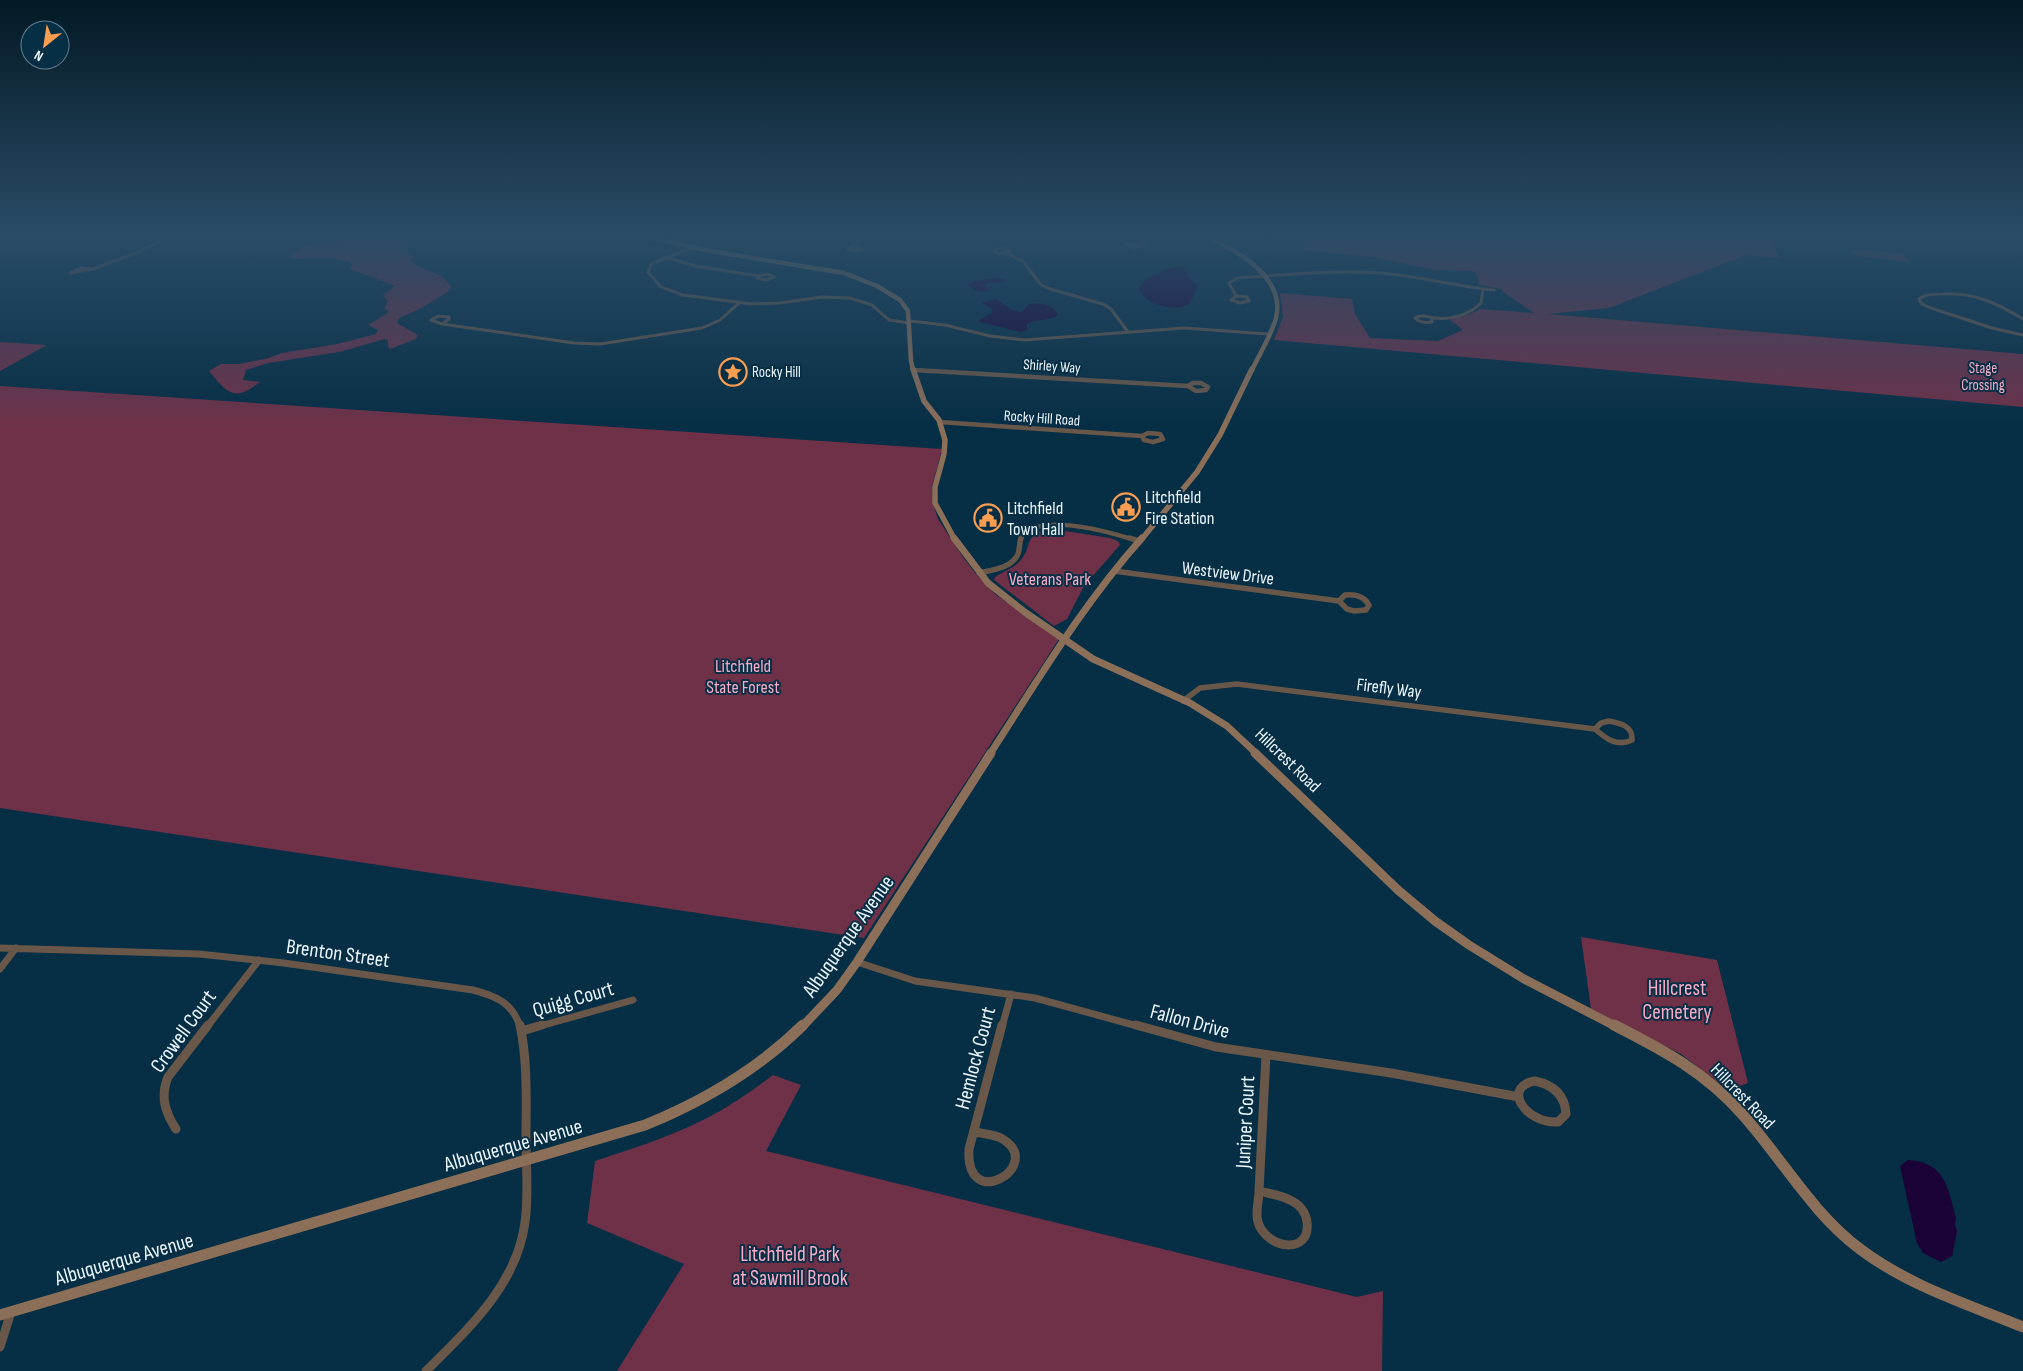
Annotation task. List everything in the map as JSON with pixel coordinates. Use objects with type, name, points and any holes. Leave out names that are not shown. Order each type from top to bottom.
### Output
[{"type":"street","points":[[718,300],[773,304],[801,300]]},
{"type":"street","points":[[857,300],[869,303],[889,320],[944,325],[1017,340],[1051,340],[1128,332],[1194,328],[1268,334]]},
{"type":"street","name":"Hillcrest Road","points":[[900,300],[908,311],[910,355],[924,401],[940,422],[944,432],[945,444],[937,480],[935,503],[947,528],[979,573],[998,592],[1064,640],[1104,665],[1216,718],[1238,735],[1398,890],[1435,921],[1496,962],[1672,1055],[1707,1079],[1744,1116],[1820,1212],[1859,1248],[1885,1266],[1914,1282],[2023,1327]]},
{"type":"street","points":[[1095,300],[1106,305],[1128,332]]},
{"type":"street","name":"Albuquerque Avenue","points":[[0,1315],[644,1125],[671,1115],[718,1092],[760,1064],[799,1031],[829,1000],[857,962],[1064,640],[1114,572],[1162,517],[1205,460],[1223,430],[1268,334],[1276,313],[1276,300]]},
{"type":"street","points":[[1432,318],[1459,315],[1473,310],[1482,300]]},
{"type":"street","points":[[1919,300],[1928,307],[1992,328],[2023,335]]},
{"type":"street","points":[[1987,300],[1997,303],[2023,319]]},
{"type":"street","points":[[442,324],[574,343],[600,344],[702,328],[720,320],[739,303]]},
{"type":"street","name":"Shirley Way","points":[[914,370],[955,370],[1188,386]]},
{"type":"street","name":"Rocky Hill Road","points":[[940,422],[1142,436]]},
{"type":"street","points":[[979,573],[1007,565],[1014,560],[1018,554],[1021,538],[1029,530],[1040,525],[1064,526],[1140,541]]},
{"type":"street","name":"Westview Drive","points":[[1114,572],[1339,601],[1344,608],[1355,612],[1364,611],[1369,605],[1364,598],[1355,595],[1345,595],[1339,601]]},
{"type":"street","name":"Firefly Way","points":[[1183,701],[1200,688],[1237,684],[1595,730],[1602,737],[1614,742],[1630,742],[1634,737],[1630,729],[1615,722],[1604,722],[1595,730]]},
{"type":"street","name":"Brenton Street","points":[[0,948],[140,951],[259,960],[473,990],[493,995],[506,1002],[515,1014],[522,1031],[525,1052],[525,1222],[520,1248],[512,1268],[500,1288],[426,1371]]},
{"type":"street","points":[[0,969],[16,948]]},
{"type":"street","name":"Crowell Court","points":[[176,1129],[163,1106],[164,1086],[173,1069],[259,960]]},
{"type":"street","name":"Fallon Drive","points":[[857,962],[915,981],[1010,994],[1059,1004],[1216,1047],[1391,1072],[1519,1097]]},
{"type":"street","name":"Hemlock Court","points":[[974,1132],[1002,1139],[1010,1145],[1015,1159],[1012,1169],[1006,1176],[997,1181],[987,1182],[978,1178],[971,1171],[968,1157],[974,1132],[1010,994]]},
{"type":"street","name":"Quigg Court","points":[[522,1031],[633,1000]]},
{"type":"street","name":"Juniper Court","points":[[1260,1191],[1290,1199],[1300,1206],[1308,1222],[1307,1232],[1302,1240],[1293,1245],[1283,1246],[1272,1242],[1264,1234],[1258,1219],[1266,1055]]},
{"type":"street","points":[[1534,1081],[1545,1083],[1555,1088],[1562,1096],[1567,1105],[1566,1114],[1558,1122],[1549,1123],[1538,1120],[1525,1110],[1519,1097],[1520,1088],[1526,1083],[1534,1081]]},
{"type":"street","points":[[0,1348],[10,1312]]},
{"type":"green space","points":[[387,300],[434,300],[422,308],[399,318],[397,323],[418,335],[416,339],[390,349],[388,340],[385,339],[339,352],[268,363],[246,370],[243,380],[260,382],[244,392],[237,393],[227,390],[209,371],[221,364],[239,364],[269,358],[282,353],[337,344],[376,334],[378,330],[368,325],[389,312],[384,308],[388,302]]},
{"type":"green space","name":"Stage Crossing","points":[[1281,300],[1352,300],[1355,314],[1370,338],[1438,341],[1463,330],[1448,318],[1467,315],[1481,309],[1534,313],[1515,300],[1630,300],[1609,308],[1548,314],[2023,354],[2023,407],[1274,340],[1283,317]]},
{"type":"green space","points":[[0,342],[47,345],[0,371]]},
{"type":"green space","name":"Litchfield State Forest","points":[[0,386],[942,449],[932,487],[933,504],[938,519],[975,573],[995,594],[1059,639],[864,938],[0,808]]},
{"type":"green space","name":"Veterans Park","points":[[1053,529],[1110,538],[1118,541],[1120,545],[1084,586],[1067,619],[1054,626],[994,580],[995,577],[1019,562],[1033,536],[1043,530]]},
{"type":"green space","name":"Hillcrest Cemetery","points":[[1581,937],[1717,960],[1748,1083],[1728,1090],[1681,1054],[1591,1009]]},
{"type":"green space","name":"Litchfield Park at Sawmill Brook","points":[[773,1075],[801,1085],[766,1151],[1357,1297],[1383,1291],[1382,1371],[617,1371],[684,1264],[587,1223],[595,1161],[695,1124],[750,1092]]},
{"type":"shaded area","points":[[997,300],[1011,309],[1022,312],[1029,304],[1037,303],[1050,306],[1058,315],[1051,319],[1031,322],[1027,324],[1027,330],[1021,332],[980,322],[979,320],[992,313],[992,309],[982,303]]},
{"type":"shaded area","points":[[1148,300],[1191,300],[1188,305],[1182,307],[1167,307]]},
{"type":"shaded area","points":[[1908,1160],[1930,1166],[1943,1178],[1947,1187],[1956,1218],[1957,1232],[1952,1256],[1941,1262],[1923,1253],[1917,1243],[1900,1166]]},
{"type":"place","name":"Rocky Hill","points":[[733,372]]},
{"type":"place","name":"Litchfield Fire Station","points":[[1126,507]]},
{"type":"place","name":"Litchfield Town Hall","points":[[988,518]]}]
